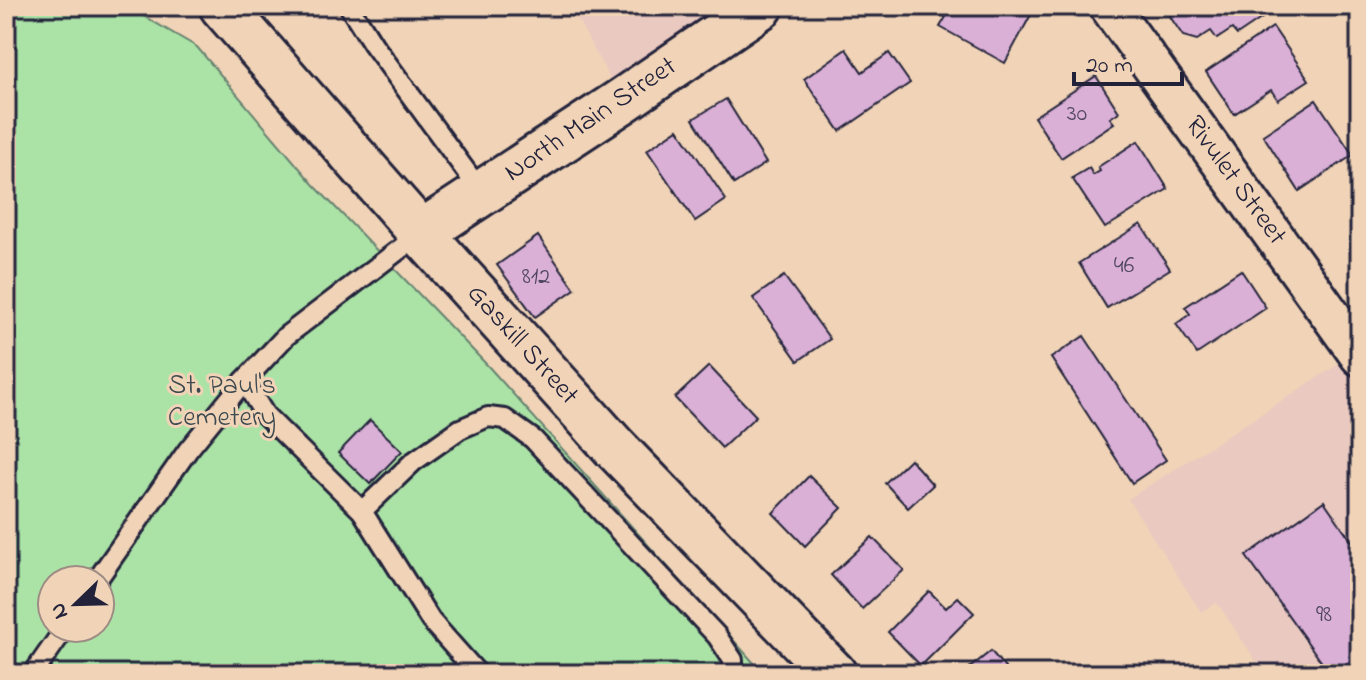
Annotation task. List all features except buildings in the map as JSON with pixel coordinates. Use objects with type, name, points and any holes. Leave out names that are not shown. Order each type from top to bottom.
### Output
[{"type":"street","name":"Gaskill Street","points":[[222,6],[615,448],[834,674]]},
{"type":"street","name":"North Main Street","points":[[421,233],[761,6]]},
{"type":"street","name":"Rivulet Street","points":[[1109,6],[1360,356]]},
{"type":"lane","points":[[349,6],[373,44],[482,193]]},
{"type":"lane","points":[[108,564],[188,450],[244,381],[286,336],[421,233]]},
{"type":"lane","points":[[244,381],[265,415],[362,511],[431,621],[478,674]]},
{"type":"lane","points":[[362,511],[413,462],[460,429],[488,417],[505,419],[533,439],[717,636],[733,660],[732,674]]},
{"type":"lane","points":[[33,674],[54,644]]},
{"type":"shaded area","points":[[570,6],[754,6],[622,101]]},
{"type":"shaded area","points":[[1351,356],[1360,369],[1360,674],[1265,674],[1217,603],[1201,612],[1128,499]]},
{"type":"green space","name":"St. Paul's Cemetery","points":[[6,6],[126,6],[197,47],[313,184],[488,366],[762,672],[6,674]]}]
